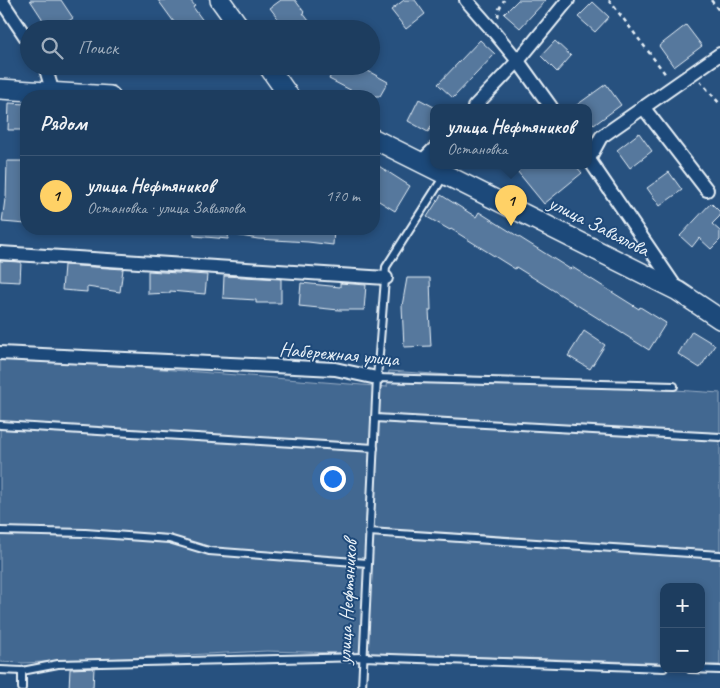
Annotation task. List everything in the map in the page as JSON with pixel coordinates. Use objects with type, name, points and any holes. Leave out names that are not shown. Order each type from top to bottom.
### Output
[{"type":"street","points":[[1,0],[20,28]]},
{"type":"street","points":[[220,0],[234,20]]},
{"type":"street","points":[[466,0],[496,33],[549,104]]},
{"type":"street","points":[[477,104],[518,61],[568,0]]},
{"type":"street","points":[[592,154],[602,137],[720,54]]},
{"type":"street","points":[[48,75],[52,90]]},
{"type":"street","points":[[274,75],[285,90]]},
{"type":"street","points":[[0,89],[20,91]]},
{"type":"street","points":[[643,107],[707,190]]},
{"type":"street","name":"улица Завьялова","points":[[380,141],[427,156]]},
{"type":"street","points":[[592,163],[678,291]]},
{"type":"street","name":"улица Завьялова","points":[[439,169],[444,175],[569,235],[717,313]]},
{"type":"street","points":[[0,252],[386,278]]},
{"type":"street","name":"Набережная улица","points":[[0,353],[335,369],[377,378]]},
{"type":"lane","name":"улица Нефтяников","points":[[362,688],[377,378],[386,267],[444,175]]},
{"type":"lane","name":"Набережная улица","points":[[377,378],[674,386]]},
{"type":"lane","points":[[375,418],[720,437]]},
{"type":"lane","points":[[0,425],[374,448]]},
{"type":"lane","points":[[0,531],[84,533],[169,539],[209,551],[368,563]]},
{"type":"lane","points":[[369,532],[720,555]]},
{"type":"lane","points":[[0,670],[22,671],[58,664],[363,657],[660,668]]},
{"type":"lane","points":[[705,670],[720,670]]},
{"type":"lane","points":[[22,671],[22,688]]},
{"type":"path","points":[[496,33],[499,9],[504,0]]},
{"type":"path","points":[[609,0],[674,86]]},
{"type":"path","points":[[711,0],[720,12]]},
{"type":"path","points":[[692,73],[720,104]]},
{"type":"shaded area","points":[[0,357],[387,387],[389,371],[720,393],[720,665],[705,665],[705,583],[660,583],[660,663],[267,651],[23,663],[0,662]]},
{"type":"building","points":[[30,0],[61,0],[73,18],[70,20],[43,20]]},
{"type":"building","points":[[158,0],[190,0],[202,20],[172,20]]},
{"type":"building","points":[[281,0],[295,0],[308,20],[279,20],[270,8]]},
{"type":"building","points":[[404,0],[415,0],[425,14],[406,29],[391,10]]},
{"type":"building","points":[[518,0],[546,0],[520,28],[504,14]]},
{"type":"building","points":[[593,2],[609,17],[595,32],[578,17]]},
{"type":"building","points":[[686,25],[702,46],[674,67],[659,46]]},
{"type":"building","points":[[480,40],[495,54],[453,98],[438,84]]},
{"type":"building","points":[[555,41],[571,56],[557,72],[541,56]]},
{"type":"building","points":[[331,75],[375,75],[388,82],[380,96],[380,90],[350,90],[329,79]]},
{"type":"building","points":[[606,84],[621,105],[594,125],[592,123],[592,104],[578,104]]},
{"type":"building","points":[[419,99],[430,105],[430,129],[428,132],[408,121]]},
{"type":"building","points":[[9,103],[20,104],[20,130],[8,130]]},
{"type":"building","points":[[639,133],[652,151],[630,168],[617,150]]},
{"type":"building","points":[[7,161],[20,161],[20,224],[2,222],[6,199]]},
{"type":"building","points":[[380,167],[410,186],[395,211],[380,202]]},
{"type":"building","points":[[520,169],[578,169],[582,173],[544,204],[517,171]]},
{"type":"building","points":[[669,172],[682,190],[660,206],[647,188]]},
{"type":"building","points":[[441,195],[476,217],[479,212],[570,269],[572,267],[639,309],[640,307],[666,323],[649,350],[516,267],[515,269],[451,229],[427,217]]},
{"type":"building","points":[[711,203],[720,212],[720,216],[712,224],[720,231],[720,240],[711,249],[699,238],[692,247],[680,236]]},
{"type":"building","points":[[194,235],[228,235],[228,239]]},
{"type":"building","points":[[235,235],[334,235],[333,245],[258,239]]},
{"type":"building","points":[[0,261],[21,262],[20,282],[0,281]]},
{"type":"building","points":[[64,265],[123,269],[120,292],[87,287],[87,292],[62,290]]},
{"type":"building","points":[[148,271],[207,275],[205,294],[170,291],[170,293],[148,294]]},
{"type":"building","points":[[224,276],[281,279],[281,303],[256,303],[256,300],[223,298]]},
{"type":"building","points":[[407,278],[430,278],[431,346],[404,347],[402,306]]},
{"type":"building","points":[[301,283],[340,287],[340,283],[366,285],[364,310],[339,310],[299,306]]},
{"type":"building","points":[[584,331],[605,345],[590,369],[568,356]]},
{"type":"building","points":[[692,331],[715,345],[700,368],[678,354]]},
{"type":"building","points":[[94,668],[93,688],[69,688],[70,669]]},
{"type":"place","name":"улица Нефтяников","points":[[511,226]]}]
